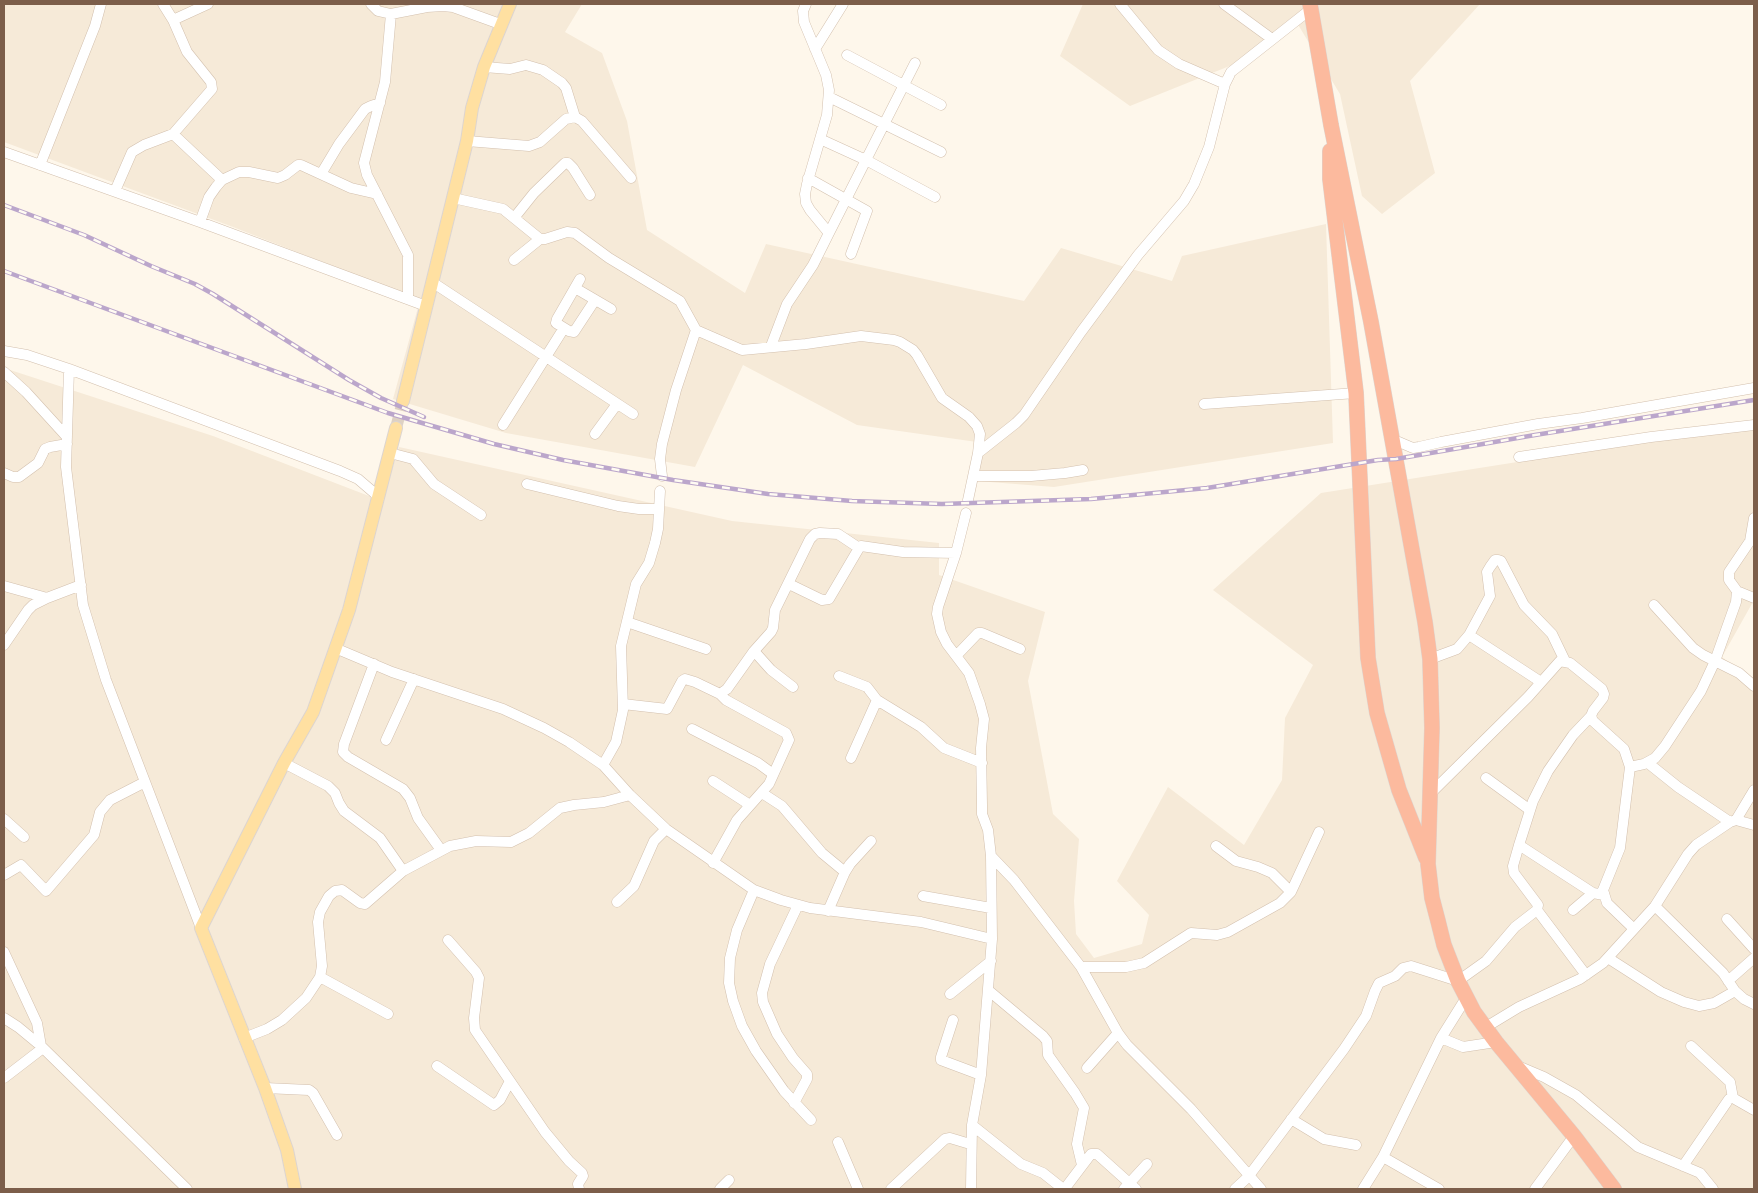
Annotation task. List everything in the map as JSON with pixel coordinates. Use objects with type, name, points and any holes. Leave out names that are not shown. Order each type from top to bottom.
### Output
[{"type":"highway","points":[[1311,6],[1331,125],[1372,322],[1413,547],[1430,659],[1432,728],[1428,864],[1432,898],[1444,945],[1466,998],[1496,1042],[1574,1136],[1614,1189]]},
{"type":"highway","points":[[1331,125],[1330,179],[1356,393],[1368,658],[1377,712],[1399,790],[1428,864]]},
{"type":"main road","points":[[403,401],[466,141],[472,108],[484,67],[500,24],[510,4]]},
{"type":"main road","points":[[295,1189],[287,1150],[265,1088],[201,928],[284,763],[313,712],[349,610],[396,428]]},
{"type":"street","points":[[40,165],[95,26],[101,4]]},
{"type":"street","points":[[115,191],[132,152],[144,144],[173,134],[210,93],[212,86],[208,78],[187,52],[173,20],[163,4]]},
{"type":"street","points":[[173,20],[208,4]]},
{"type":"street","points":[[371,4],[378,11],[391,14],[443,6],[467,12],[500,24]]},
{"type":"street","points":[[806,4],[803,16],[830,90],[827,115],[805,194],[806,203],[810,210],[828,234]]},
{"type":"street","points":[[815,49],[843,4]]},
{"type":"street","points":[[1120,4],[1158,50],[1179,64],[1225,84]]},
{"type":"street","points":[[1224,4],[1272,39]]},
{"type":"street","points":[[978,453],[1024,415],[1121,278],[1184,202],[1194,184],[1208,147],[1225,84],[1231,72],[1311,6]]},
{"type":"street","points":[[391,14],[387,65],[380,103],[364,163],[367,175],[408,255],[408,299]]},
{"type":"street","points":[[847,55],[941,105]]},
{"type":"street","points":[[771,346],[787,304],[813,266],[915,63]]},
{"type":"street","points":[[484,67],[510,69],[526,65],[542,70],[562,83],[566,88],[575,117]]},
{"type":"street","points":[[829,97],[941,152]]},
{"type":"street","points":[[321,174],[339,144],[365,109],[380,103]]},
{"type":"street","points":[[466,141],[528,146],[540,142],[566,119],[575,117],[582,121],[631,178]]},
{"type":"street","points":[[173,134],[222,180]]},
{"type":"street","points":[[820,139],[866,160],[935,198]]},
{"type":"street","points":[[4,152],[426,306]]},
{"type":"street","points":[[514,218],[549,178],[565,163],[568,163],[573,168],[590,196]]},
{"type":"street","points":[[200,222],[216,187],[222,180],[239,172],[249,172],[278,178],[300,165],[351,188],[377,194]]},
{"type":"street","points":[[808,178],[867,211],[851,254]]},
{"type":"street","points":[[452,198],[489,205],[503,210],[540,239]]},
{"type":"street","points":[[514,260],[540,239],[567,232],[575,234],[609,258],[680,301],[696,330],[742,350],[752,351],[771,346],[806,344],[861,336],[900,342],[917,354],[942,398],[969,417],[977,426],[980,434],[978,453],[968,500]]},
{"type":"street","points":[[432,282],[633,414]]},
{"type":"street","points":[[595,300],[575,331],[572,332],[556,323],[577,284],[595,300],[611,309]]},
{"type":"street","points":[[503,425],[564,328]]},
{"type":"street","points":[[662,476],[660,459],[662,444],[676,390],[696,330]]},
{"type":"street","points":[[4,351],[27,354],[340,471],[358,479],[379,497]]},
{"type":"street","points":[[69,369],[66,467],[83,605],[106,680],[201,928]]},
{"type":"street","points":[[4,372],[26,392],[67,441]]},
{"type":"street","points":[[1392,439],[1413,448],[1538,424],[1754,388]]},
{"type":"street","points":[[1204,404],[1356,393]]},
{"type":"street","points":[[595,434],[617,404]]},
{"type":"street","points":[[1519,457],[1754,425]]},
{"type":"street","points":[[4,473],[13,477],[19,477],[38,463],[45,449],[67,441]]},
{"type":"street","points":[[390,453],[413,459],[434,484],[481,515]]},
{"type":"street","points":[[974,476],[1031,476],[1082,470]]},
{"type":"street","points":[[528,484],[618,506],[639,509],[659,508]]},
{"type":"street","points":[[603,765],[616,742],[623,710],[621,655],[636,584],[649,562],[655,543],[660,491]]},
{"type":"street","points":[[966,513],[937,614],[941,632],[947,644],[969,673],[984,720],[981,748],[982,814],[986,825],[991,856],[992,939],[981,1075],[970,1144],[971,1189]]},
{"type":"street","points":[[1754,518],[1750,541],[1729,572],[1729,580],[1737,591],[1754,598]]},
{"type":"street","points":[[720,694],[727,689],[773,628],[774,610],[789,584],[810,539],[815,534],[838,534],[859,548]]},
{"type":"street","points":[[789,584],[822,600],[829,599],[859,548],[866,546],[903,552],[956,553]]},
{"type":"street","points":[[1430,659],[1457,649],[1470,635],[1490,596],[1487,572],[1498,560],[1501,562],[1524,604],[1541,620],[1552,634],[1565,661]]},
{"type":"street","points":[[4,645],[28,610],[47,598],[81,585]]},
{"type":"street","points":[[4,586],[47,598]]},
{"type":"street","points":[[1630,767],[1648,763],[1655,758],[1701,691],[1715,662],[1736,602],[1737,591]]},
{"type":"street","points":[[1654,605],[1693,648],[1715,662],[1740,673],[1754,686]]},
{"type":"street","points":[[627,622],[706,649]]},
{"type":"street","points":[[956,656],[978,633],[1020,649]]},
{"type":"street","points":[[1470,635],[1541,682]]},
{"type":"street","points":[[336,648],[414,679],[516,715],[569,742],[603,765],[630,795],[666,829],[754,890],[798,905],[828,911],[921,922],[992,939]]},
{"type":"street","points":[[754,651],[771,670],[793,687]]},
{"type":"street","points":[[1430,794],[1528,697],[1560,661],[1570,663],[1602,689],[1603,698],[1593,711],[1592,716],[1573,735],[1548,772],[1530,810],[1513,866],[1514,873],[1538,905],[1537,910],[1586,975]]},
{"type":"street","points":[[374,664],[344,744],[344,752],[348,757],[403,789],[410,798],[418,818],[441,850]]},
{"type":"street","points":[[839,676],[867,687],[877,700],[921,727],[944,748],[982,763]]},
{"type":"street","points":[[386,740],[414,679]]},
{"type":"street","points":[[623,704],[667,709],[682,681],[685,679],[720,694],[726,700],[788,736],[787,744],[769,784],[737,820],[713,863]]},
{"type":"street","points":[[851,758],[877,700]]},
{"type":"street","points":[[1574,910],[1599,894],[1620,848],[1630,767],[1624,749],[1593,721],[1592,716]]},
{"type":"street","points":[[692,729],[758,763],[773,774]]},
{"type":"street","points":[[284,763],[328,786],[335,793],[344,811],[380,838],[403,871]]},
{"type":"street","points":[[1648,763],[1678,787],[1733,821],[1754,825]]},
{"type":"street","points":[[1486,778],[1530,810]]},
{"type":"street","points":[[713,781],[750,805]]},
{"type":"street","points":[[4,875],[21,865],[46,891],[94,835],[100,812],[110,800],[145,782]]},
{"type":"street","points":[[1486,1027],[1519,1007],[1586,975],[1603,963],[1655,906],[1688,854],[1709,836],[1733,821],[1754,790]]},
{"type":"street","points":[[762,794],[786,809],[822,853],[845,872]]},
{"type":"street","points":[[244,1038],[267,1029],[282,1020],[306,998],[320,977],[322,966],[318,922],[320,912],[329,896],[336,891],[342,890],[360,903],[365,904],[403,871],[441,850],[466,842],[512,842],[529,832],[560,808],[604,802],[630,795]]},
{"type":"street","points":[[4,819],[24,838]]},
{"type":"street","points":[[617,902],[634,886],[654,840],[666,829]]},
{"type":"street","points":[[1081,968],[1126,967],[1144,963],[1191,933],[1217,935],[1228,932],[1280,904],[1291,892],[1319,832]]},
{"type":"street","points":[[828,911],[850,864],[872,841]]},
{"type":"street","points":[[1519,845],[1599,894],[1634,929]]},
{"type":"street","points":[[1216,846],[1236,861],[1272,872],[1291,892]]},
{"type":"street","points":[[991,856],[1014,880],[1081,968],[1118,1033],[1127,1045],[1191,1109],[1248,1177],[1261,1189]]},
{"type":"street","points":[[754,890],[737,930],[730,958],[729,983],[732,1001],[742,1026],[756,1051],[794,1104],[810,1120]]},
{"type":"street","points":[[923,896],[992,908]]},
{"type":"street","points":[[794,1104],[807,1079],[807,1074],[776,1034],[763,1002],[762,992],[770,964],[798,905]]},
{"type":"street","points":[[1655,906],[1723,973],[1735,991],[1744,999],[1754,1004]]},
{"type":"street","points":[[1235,1189],[1248,1177],[1344,1049],[1366,1016],[1380,983],[1395,976],[1402,968],[1411,966],[1458,981],[1486,961],[1515,926],[1537,910]]},
{"type":"street","points":[[1727,919],[1754,949]]},
{"type":"street","points":[[448,940],[476,972],[479,981],[474,1026],[551,1140],[583,1176],[578,1184],[579,1189]]},
{"type":"street","points":[[4,952],[37,1023],[42,1047]]},
{"type":"street","points":[[1608,958],[1661,992],[1691,1004],[1699,1006],[1714,1003],[1735,991]]},
{"type":"street","points":[[1728,981],[1754,958]]},
{"type":"street","points":[[950,994],[990,961]]},
{"type":"street","points":[[320,977],[388,1014]]},
{"type":"street","points":[[988,990],[1044,1036],[1047,1040],[1048,1055],[1084,1108],[1076,1144],[1082,1165]]},
{"type":"street","points":[[1363,1189],[1383,1157],[1441,1038],[1466,998]]},
{"type":"street","points":[[4,1018],[42,1047],[187,1189]]},
{"type":"street","points":[[953,1020],[941,1060],[981,1075]]},
{"type":"street","points":[[1087,1068],[1118,1033]]},
{"type":"street","points":[[1441,1038],[1463,1047],[1496,1042]]},
{"type":"street","points":[[1691,1046],[1730,1082],[1733,1098]]},
{"type":"street","points":[[4,1078],[42,1047]]},
{"type":"street","points":[[1514,1065],[1544,1077],[1576,1095],[1638,1147],[1700,1173],[1713,1189]]},
{"type":"street","points":[[437,1066],[494,1105],[500,1100],[510,1081]]},
{"type":"street","points":[[265,1088],[309,1090],[313,1093],[337,1135]]},
{"type":"street","points":[[1683,1166],[1729,1098],[1733,1098],[1754,1110]]},
{"type":"street","points":[[1291,1120],[1324,1139],[1356,1145]]},
{"type":"street","points":[[972,1125],[1021,1164],[1043,1174],[1062,1188],[1066,1187],[1092,1154],[1097,1154],[1130,1187],[1147,1164]]},
{"type":"street","points":[[1535,1189],[1574,1136]]},
{"type":"street","points":[[891,1189],[945,1139],[950,1138],[970,1144]]},
{"type":"street","points":[[838,1142],[858,1189]]},
{"type":"street","points":[[1383,1157],[1439,1189]]},
{"type":"street","points":[[720,1189],[729,1180]]},
{"type":"shaded area","points":[[4,4],[582,4],[565,32],[602,53],[627,121],[647,230],[745,293],[766,244],[1024,301],[1061,248],[1172,281],[1182,256],[1326,224],[1333,443],[1054,487],[977,481],[984,443],[857,425],[743,365],[695,467],[506,433],[393,399],[420,300],[233,227],[4,142]]},
{"type":"shaded area","points":[[1083,4],[1480,4],[1410,81],[1435,173],[1382,214],[1362,196],[1340,94],[1294,18],[1242,61],[1130,106],[1060,56]]},
{"type":"shaded area","points":[[4,368],[213,436],[382,501],[399,447],[732,521],[939,543],[939,575],[1045,612],[1028,681],[1053,814],[1079,839],[1074,901],[1076,934],[1094,958],[1142,944],[1149,915],[1117,881],[1168,787],[1244,845],[1282,780],[1285,718],[1313,665],[1213,590],[1321,493],[1701,433],[1754,428],[1754,600],[1722,657],[1754,682],[1754,1189],[4,1189]]},
{"type":"tunnel","points":[[396,428],[403,401]]},
{"type":"railway","points":[[4,205],[84,235],[195,284],[349,380],[381,398],[424,417]]},
{"type":"railway","points":[[4,271],[388,413],[494,444],[563,460],[673,480],[768,494],[852,501],[942,504],[1091,499],[1207,488],[1754,400]]}]
